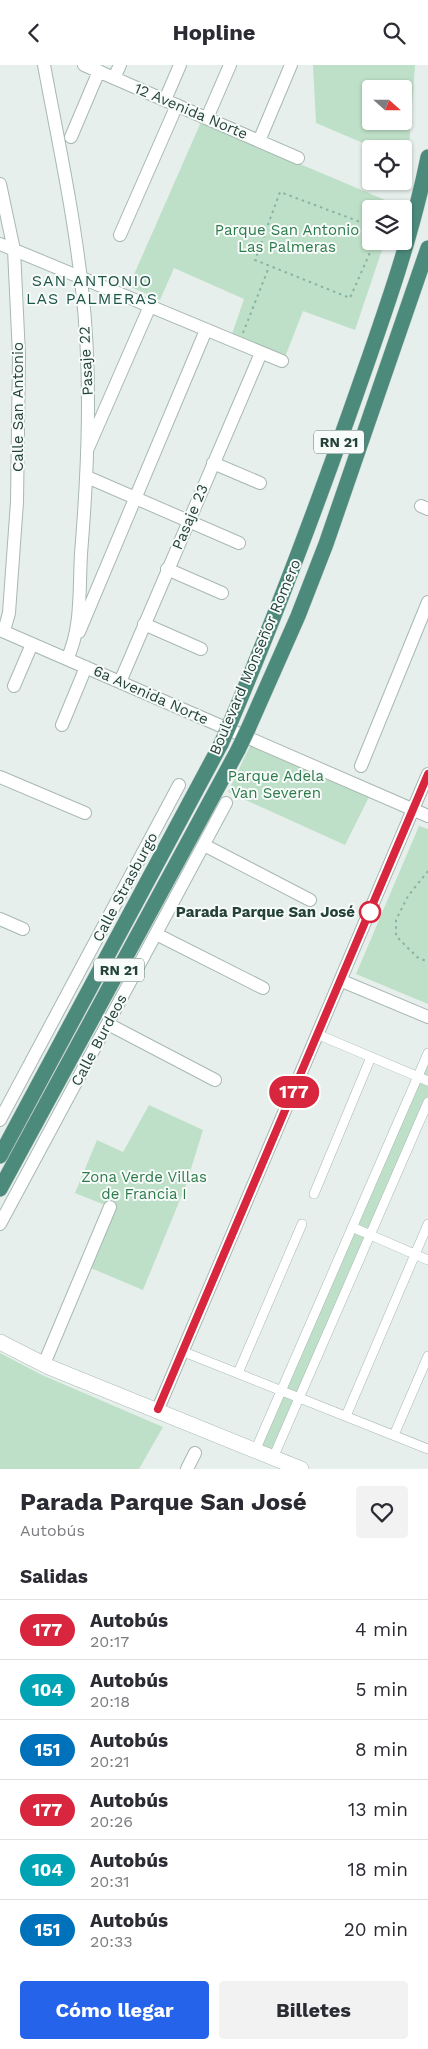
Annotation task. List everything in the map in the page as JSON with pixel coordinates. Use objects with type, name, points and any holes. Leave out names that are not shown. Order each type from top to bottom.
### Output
[{"type":"highway","name":"Boulevard Monseñor Romero","points":[[0,1156],[232,721],[314,513],[393,287],[413,219],[428,157]]},
{"type":"highway","name":"Boulevard Monseñor Romero","points":[[0,1189],[248,729],[298,616],[326,543],[428,248]]},
{"type":"street","name":"Pasaje 22","points":[[44,65],[77,246],[88,402],[88,477],[74,643],[67,659]]},
{"type":"street","name":"12 Avenida Norte","points":[[84,65],[298,157]]},
{"type":"street","points":[[114,78],[120,65]]},
{"type":"street","points":[[120,235],[171,103],[180,65]]},
{"type":"street","points":[[207,118],[230,65]]},
{"type":"street","points":[[260,141],[292,65]]},
{"type":"street","points":[[71,137],[99,71]]},
{"type":"street","name":"Calle San Antonio","points":[[0,183],[14,249],[19,355],[17,503],[9,613],[2,630]]},
{"type":"street","points":[[0,244],[282,361]]},
{"type":"street","points":[[87,450],[150,306]]},
{"type":"street","points":[[74,643],[206,330]]},
{"type":"street","name":"Pasaje 23","points":[[120,682],[261,353]]},
{"type":"street","points":[[213,463],[260,483]]},
{"type":"street","points":[[88,477],[239,543]]},
{"type":"street","points":[[167,569],[222,593]]},
{"type":"street","points":[[361,767],[428,602]]},
{"type":"street","points":[[144,625],[201,649]]},
{"type":"street","name":"6a Avenida Norte","points":[[2,630],[428,816]]},
{"type":"street","points":[[14,686],[32,644]]},
{"type":"street","points":[[62,725],[86,667]]},
{"type":"street","points":[[158,1409],[342,981],[428,774]]},
{"type":"street","points":[[0,777],[85,813]]},
{"type":"street","name":"Calle Strasburgo","points":[[0,1120],[179,785]]},
{"type":"street","name":"Calle Burdeos","points":[[0,1224],[226,803]]},
{"type":"street","points":[[204,845],[310,900]]},
{"type":"street","points":[[0,919],[23,929]]},
{"type":"street","points":[[156,935],[263,987]]},
{"type":"street","points":[[342,981],[428,1017]]},
{"type":"street","points":[[108,1023],[215,1080]]},
{"type":"street","points":[[319,1035],[428,1081]]},
{"type":"street","points":[[255,1451],[428,1053]]},
{"type":"street","points":[[314,1194],[371,1057]]},
{"type":"street","points":[[273,1458],[428,1102]]},
{"type":"street","points":[[44,1364],[110,1207]]},
{"type":"street","points":[[238,1373],[302,1223]]},
{"type":"street","points":[[346,1416],[428,1224]]},
{"type":"street","points":[[352,1227],[428,1260]]},
{"type":"street","points":[[0,1342],[44,1364],[301,1469]]},
{"type":"street","points":[[184,1352],[428,1449]]},
{"type":"street","points":[[394,1435],[428,1356]]},
{"type":"street","points":[[187,1469],[195,1453]]},
{"type":"path","points":[[362,222],[280,192],[255,260],[268,267],[350,298],[371,250]]},
{"type":"path","points":[[239,343],[268,267]]},
{"type":"path","points":[[428,871],[408,896],[396,920],[396,937],[417,957],[428,962]]},
{"type":"green space","points":[[313,65],[415,65],[412,107],[412,80],[362,80],[362,130],[410,130],[410,140],[362,140],[362,143],[316,123]]},
{"type":"green space","name":"Parque San Antonio Las Palmeras","points":[[201,122],[385,200],[362,200],[362,250],[382,250],[355,330],[303,311],[285,357],[232,334],[244,299],[174,268],[160,300],[129,286]]},
{"type":"green space","name":"Parque Adela Van Severen","points":[[251,744],[369,797],[345,845],[228,792]]},
{"type":"green space","points":[[419,826],[428,829],[428,1004],[356,974]]},
{"type":"green space","points":[[428,1053],[428,1102],[276,1451],[258,1444]]},
{"type":"green space","name":"Zona Verde Villas de Francia I","points":[[149,1105],[203,1130],[186,1185],[143,1290],[86,1266],[110,1207],[75,1193],[97,1140],[123,1152]]},
{"type":"green space","points":[[0,1353],[42,1375],[163,1427],[139,1469],[0,1469]]},
{"type":"bus line","name":"177","points":[[158,1409],[342,981],[428,774]]},
{"type":"place","name":"Parada Parque San José","points":[[370,912]]},
{"type":"district","name":"SAN ANTONIO LAS PALMERAS","points":[[92,289]]}]
